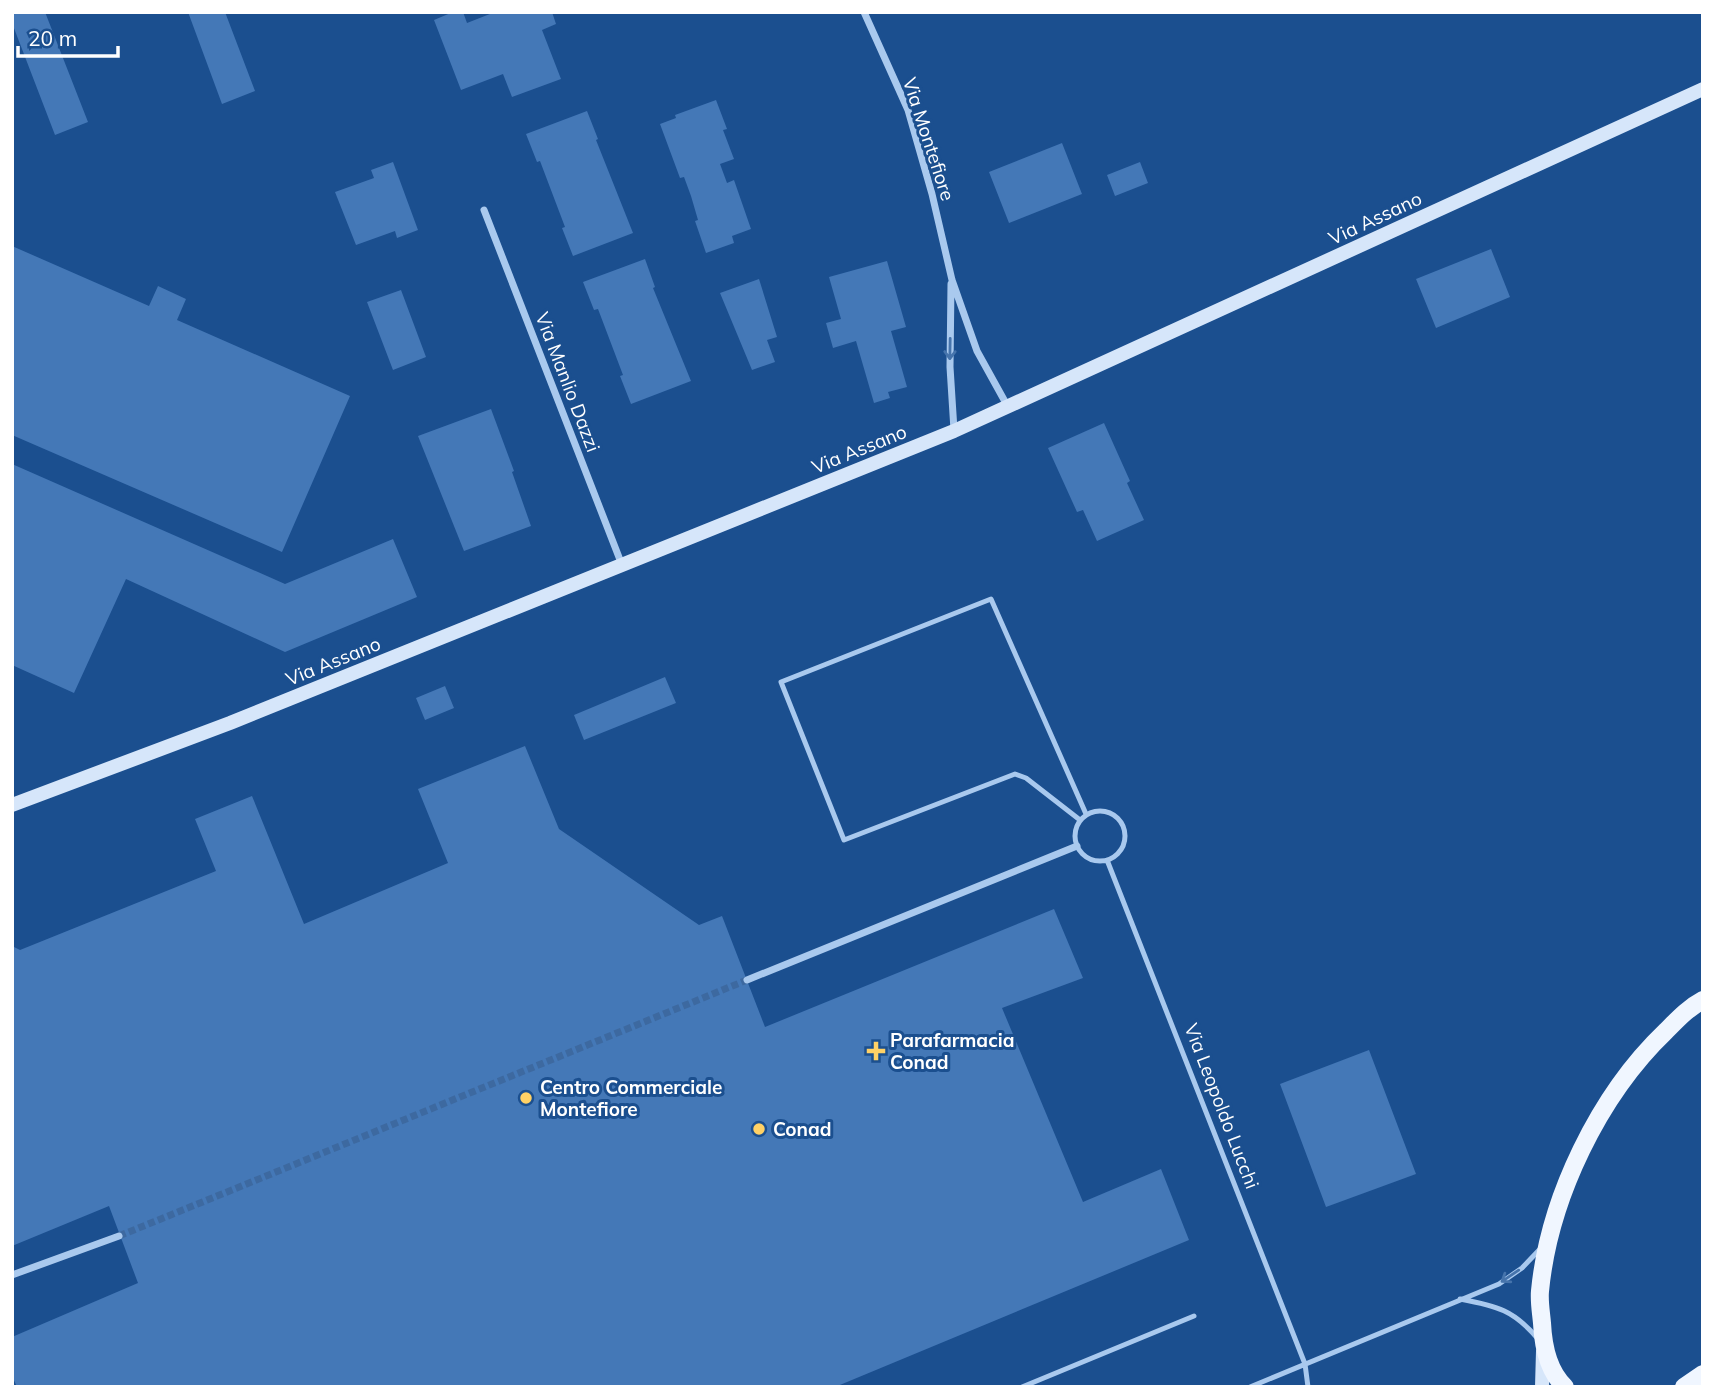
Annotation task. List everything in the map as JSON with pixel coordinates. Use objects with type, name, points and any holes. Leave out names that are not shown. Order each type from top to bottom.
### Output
[{"type":"main road","name":"Via Assano","points":[[12,805],[230,723],[954,431],[1703,89]]},
{"type":"main road","points":[[1542,1387],[1544,1346],[1540,1292],[1550,1239],[1570,1171],[1607,1102],[1649,1047],[1699,1000]]},
{"type":"main road","points":[[1544,1346],[1558,1381],[1564,1387]]},
{"type":"main road","points":[[1684,1387],[1703,1374]]},
{"type":"street","name":"Via Montefiore","points":[[864,12],[908,110],[932,194],[951,280],[977,351],[1008,407]]},
{"type":"street","name":"Via Manlio Dazzi","points":[[484,210],[622,565]]},
{"type":"street","name":"Via Montefiore","points":[[951,280],[950,367],[954,431]]},
{"type":"street","points":[[747,980],[1077,846]]},
{"type":"street","points":[[12,1275],[119,1236]]},
{"type":"lane","points":[[1080,820],[1026,778],[1015,774],[845,840],[781,682],[991,599],[1086,814]]},
{"type":"lane","points":[[1102,810],[1117,817],[1122,825],[1124,842],[1115,856],[1107,860],[1091,859],[1084,856],[1077,846],[1074,835],[1080,820],[1086,814],[1102,810]]},
{"type":"lane","name":"Via Leopoldo Lucchi","points":[[1107,860],[1305,1364],[1308,1387]]},
{"type":"lane","points":[[1250,1387],[1499,1284],[1522,1268],[1550,1239]]},
{"type":"lane","points":[[1460,1299],[1495,1306],[1523,1321],[1544,1346]]},
{"type":"lane","points":[[1022,1387],[1194,1316]]},
{"type":"building","points":[[12,12],[45,12],[88,122],[55,135],[12,23]]},
{"type":"building","points":[[188,12],[225,12],[255,91],[222,104]]},
{"type":"building","points":[[453,12],[463,12],[467,23],[495,12],[552,12],[556,24],[542,30],[561,79],[512,97],[503,74],[461,90],[434,20]]},
{"type":"building","points":[[716,100],[734,159],[720,164],[727,183],[734,180],[751,229],[732,236],[734,243],[706,253],[695,221],[698,220],[691,196],[684,177],[680,178],[660,124],[676,118],[675,115]]},
{"type":"building","points":[[587,111],[633,233],[573,256],[540,161],[537,162],[526,134]]},
{"type":"building","points":[[1062,143],[1082,194],[1009,223],[989,172]]},
{"type":"building","points":[[393,162],[418,230],[397,238],[395,231],[356,245],[335,192],[374,178],[371,170]]},
{"type":"building","points":[[1140,162],[1148,183],[1115,196],[1107,175]]},
{"type":"building","points":[[12,246],[149,306],[158,286],[186,299],[177,320],[350,396],[282,552],[12,435]]},
{"type":"building","points":[[1491,249],[1510,297],[1436,328],[1416,279]]},
{"type":"building","points":[[645,259],[655,287],[653,288],[691,381],[631,404],[598,309],[594,310],[583,282]]},
{"type":"building","points":[[887,261],[906,327],[891,331],[907,387],[888,392],[890,398],[874,403],[856,341],[833,348],[826,323],[841,319],[829,277]]},
{"type":"building","points":[[759,279],[777,337],[767,340],[775,362],[752,370],[720,293]]},
{"type":"building","points":[[401,290],[426,357],[393,370],[367,302]]},
{"type":"building","points":[[491,409],[531,526],[464,551],[418,436]]},
{"type":"building","points":[[1104,423],[1144,520],[1097,541],[1083,510],[1077,512],[1048,448]]},
{"type":"building","points":[[12,464],[285,584],[393,539],[417,597],[285,652],[126,579],[74,693],[12,665]]},
{"type":"building","points":[[665,677],[676,703],[584,740],[574,715]]},
{"type":"building","points":[[445,686],[454,708],[425,720],[416,698]]},
{"type":"building","name":"Centro Commerciale Montefiore","points":[[525,746],[559,829],[699,925],[722,916],[765,1027],[1054,909],[1083,978],[1002,1008],[1083,1202],[1161,1169],[1189,1240],[835,1387],[17,1387],[12,1376],[12,1337],[138,1283],[109,1206],[12,1246],[12,946],[20,950],[216,871],[195,819],[252,796],[304,924],[448,863],[418,789]]},
{"type":"building","points":[[1369,1050],[1416,1174],[1326,1207],[1280,1084]]},
{"type":"tunnel","points":[[119,1236],[747,980]]},
{"type":"place","name":"Parafarmacia Conad","points":[[876,1051]]},
{"type":"place","name":"Centro Commerciale Montefiore","points":[[526,1098]]},
{"type":"place","name":"Conad","points":[[759,1129]]}]
